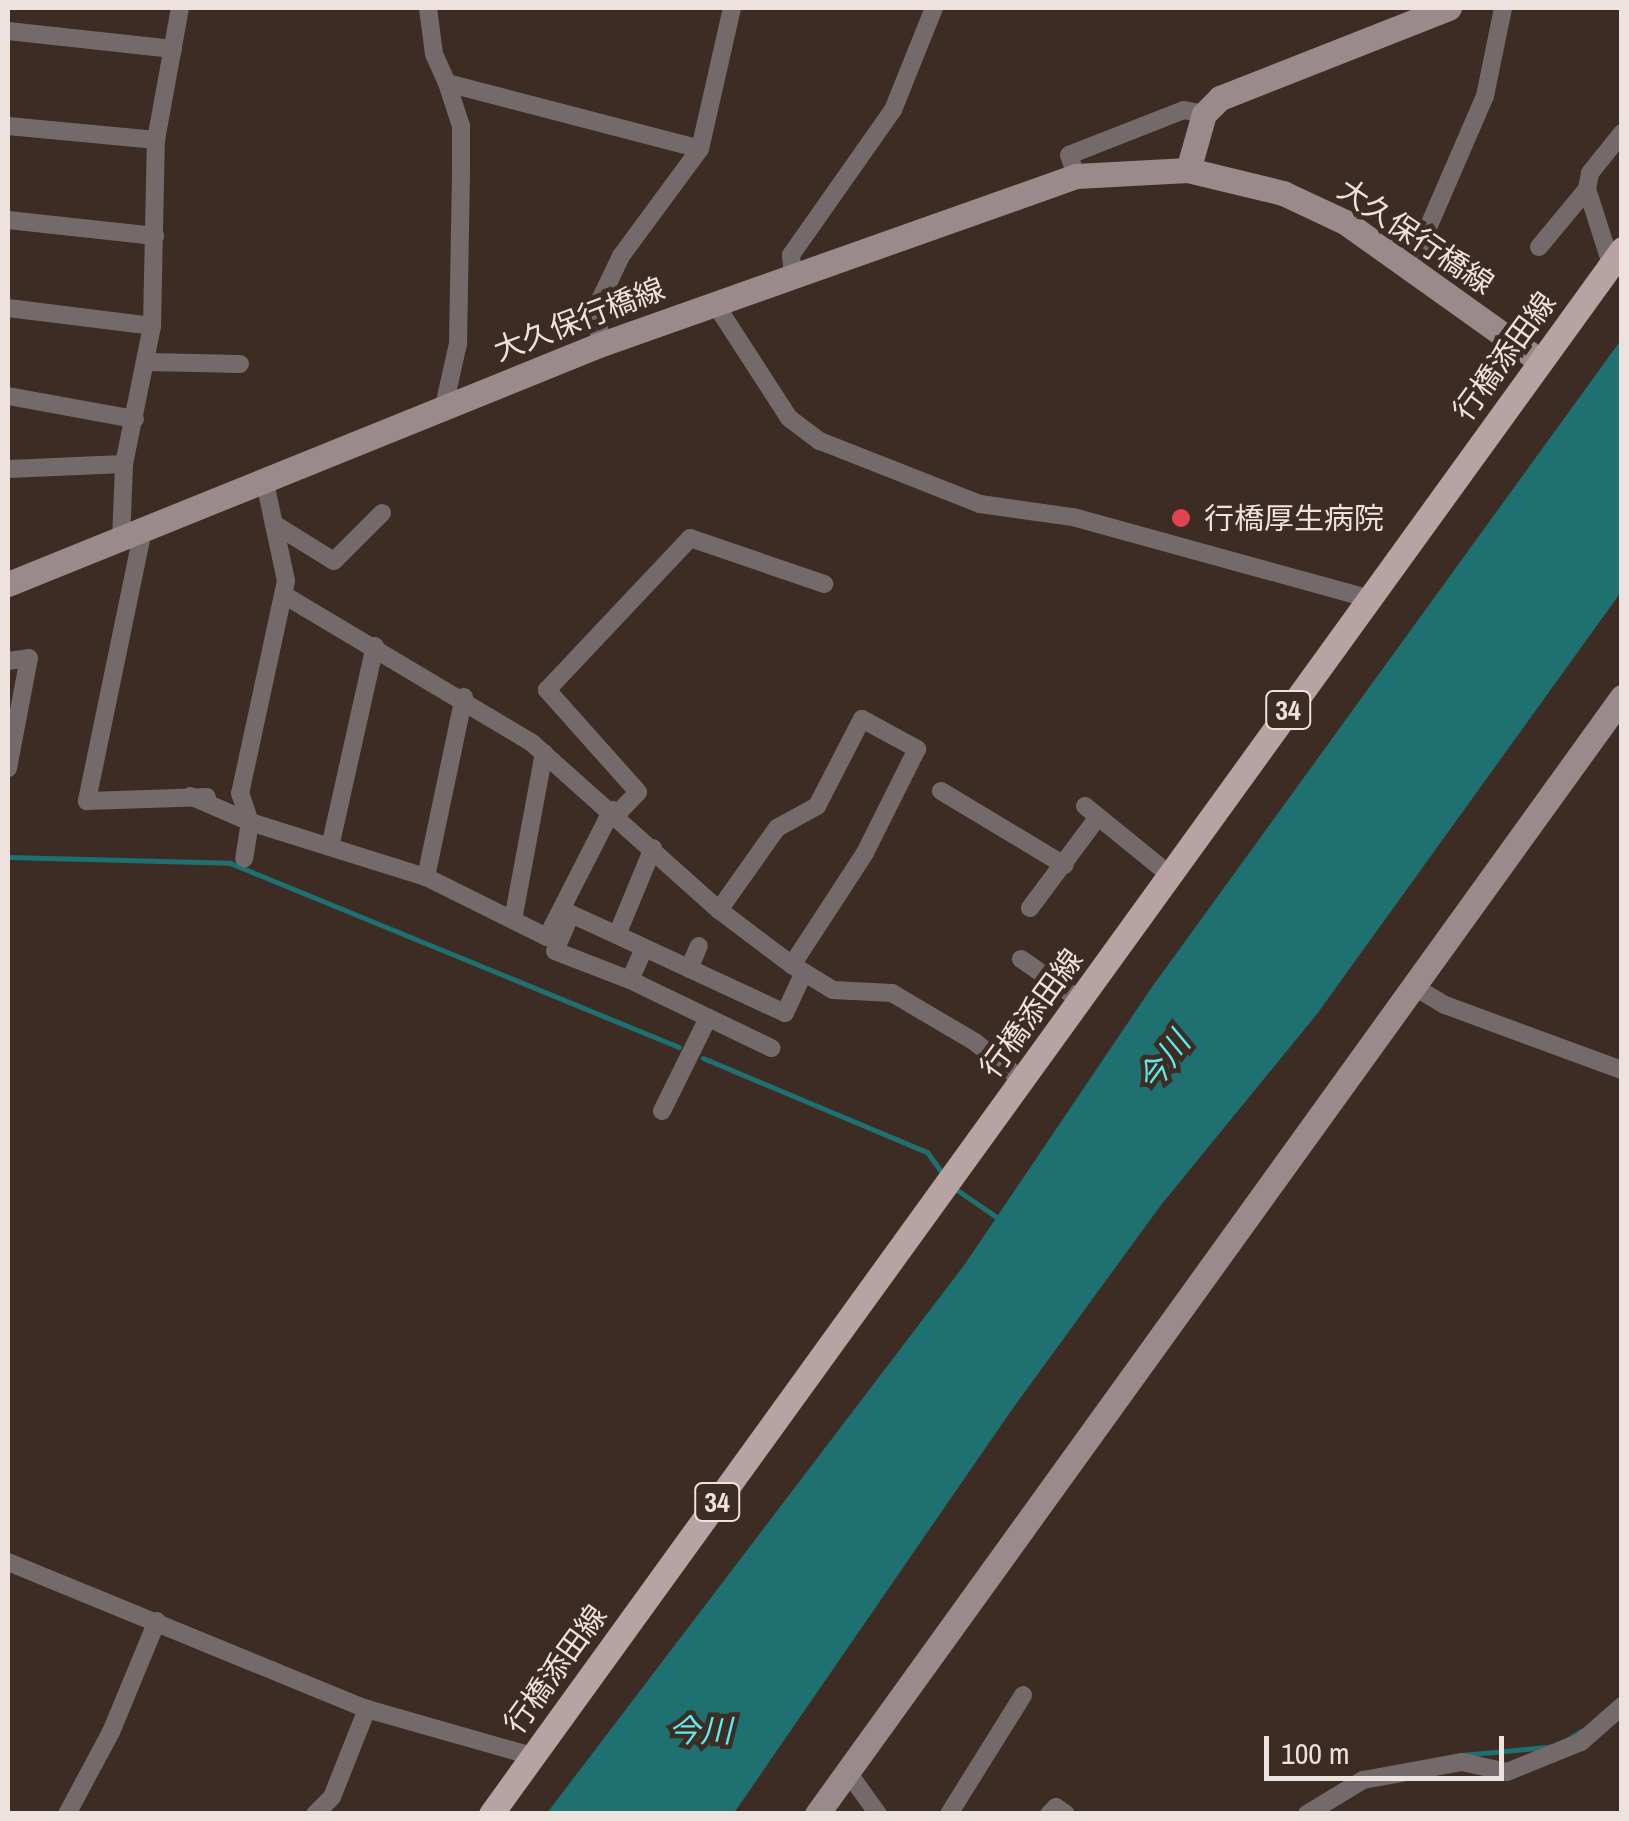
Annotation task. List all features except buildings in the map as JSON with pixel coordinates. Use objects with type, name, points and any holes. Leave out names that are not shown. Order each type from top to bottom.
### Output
[{"type":"main road","points":[[1188,170],[1204,114],[1220,98],[1449,8]]},
{"type":"main road","name":"大久保行橋線","points":[[8,584],[599,345],[1076,176],[1188,170],[1297,198],[1411,267],[1540,361]]},
{"type":"main road","name":"行橋添田線","points":[[491,1814],[1616,257]]},
{"type":"main road","points":[[816,1814],[1622,696]]},
{"type":"street","points":[[180,8],[156,140],[148,362],[124,464],[132,535],[87,801],[198,796],[250,822],[426,878],[547,937],[615,812],[638,792],[547,690],[690,538],[824,584]]},
{"type":"street","points":[[428,8],[434,54],[460,126],[458,344],[444,406]]},
{"type":"street","points":[[599,345],[598,302],[621,256],[700,148],[732,8]]},
{"type":"street","points":[[793,275],[791,255],[893,110],[934,8]]},
{"type":"street","points":[[1411,267],[1485,96],[1503,8]]},
{"type":"street","points":[[8,31],[174,49]]},
{"type":"street","points":[[447,83],[700,148]]},
{"type":"street","points":[[1076,176],[1069,156],[1184,110],[1204,114]]},
{"type":"street","points":[[8,126],[156,140]]},
{"type":"street","points":[[1616,257],[1588,189],[1590,173],[1622,133]]},
{"type":"street","points":[[1539,248],[1588,189]]},
{"type":"street","points":[[8,220],[155,236]]},
{"type":"street","points":[[714,302],[789,418],[820,441],[965,500],[1073,517],[1368,598]]},
{"type":"street","points":[[8,308],[152,326]]},
{"type":"street","points":[[148,362],[240,364]]},
{"type":"street","points":[[8,396],[135,419]]},
{"type":"street","points":[[8,469],[124,464]]},
{"type":"street","points":[[244,859],[250,822],[240,793],[284,595],[264,478]]},
{"type":"street","points":[[274,524],[334,561],[382,514]]},
{"type":"street","points":[[284,595],[464,697],[544,753],[615,812],[719,910],[798,968],[833,990],[892,994],[976,1042],[1022,1080]]},
{"type":"street","points":[[330,847],[375,646]]},
{"type":"street","points":[[8,660],[29,658],[8,768]]},
{"type":"street","points":[[426,878],[464,697]]},
{"type":"street","points":[[719,910],[777,828],[817,806],[862,719],[917,749],[865,853],[798,968],[785,1013],[571,914],[554,951],[630,980],[771,1048]]},
{"type":"street","points":[[513,920],[544,753]]},
{"type":"street","points":[[942,791],[1064,865]]},
{"type":"street","points":[[1030,908],[1064,865],[1091,811],[1170,875]]},
{"type":"street","points":[[618,935],[653,848]]},
{"type":"street","points":[[689,969],[699,946]]},
{"type":"street","points":[[630,980],[644,948]]},
{"type":"street","points":[[1021,959],[1080,1000]]},
{"type":"street","points":[[662,1111],[720,983]]},
{"type":"street","points":[[1413,986],[1446,1005],[1622,1070]]},
{"type":"street","points":[[8,1562],[368,1708],[532,1756]]},
{"type":"street","points":[[67,1814],[111,1732],[156,1621]]},
{"type":"street","points":[[949,1814],[1022,1694]]},
{"type":"street","points":[[1307,1814],[1363,1780],[1462,1762],[1507,1772],[1581,1742],[1622,1706]]},
{"type":"street","points":[[315,1814],[332,1797],[368,1708]]},
{"type":"street","points":[[847,1771],[878,1814]]},
{"type":"street","points":[[1049,1814],[1056,1806],[1066,1814]]},
{"type":"water","name":"今川","points":[[1621,340],[1621,592],[1317,1014],[1161,1205],[1013,1408],[734,1813],[547,1813],[965,1264],[1152,987]]},
{"type":"waterway","points":[[8,857],[230,863],[679,1047]]},
{"type":"waterway","points":[[703,1058],[927,1152],[944,1175]]},
{"type":"waterway","points":[[954,1188],[998,1218]]},
{"type":"waterway","points":[[1462,1755],[1557,1746],[1581,1731]]},
{"type":"place","name":"行橋厚生病院","points":[[1181,518]]}]
